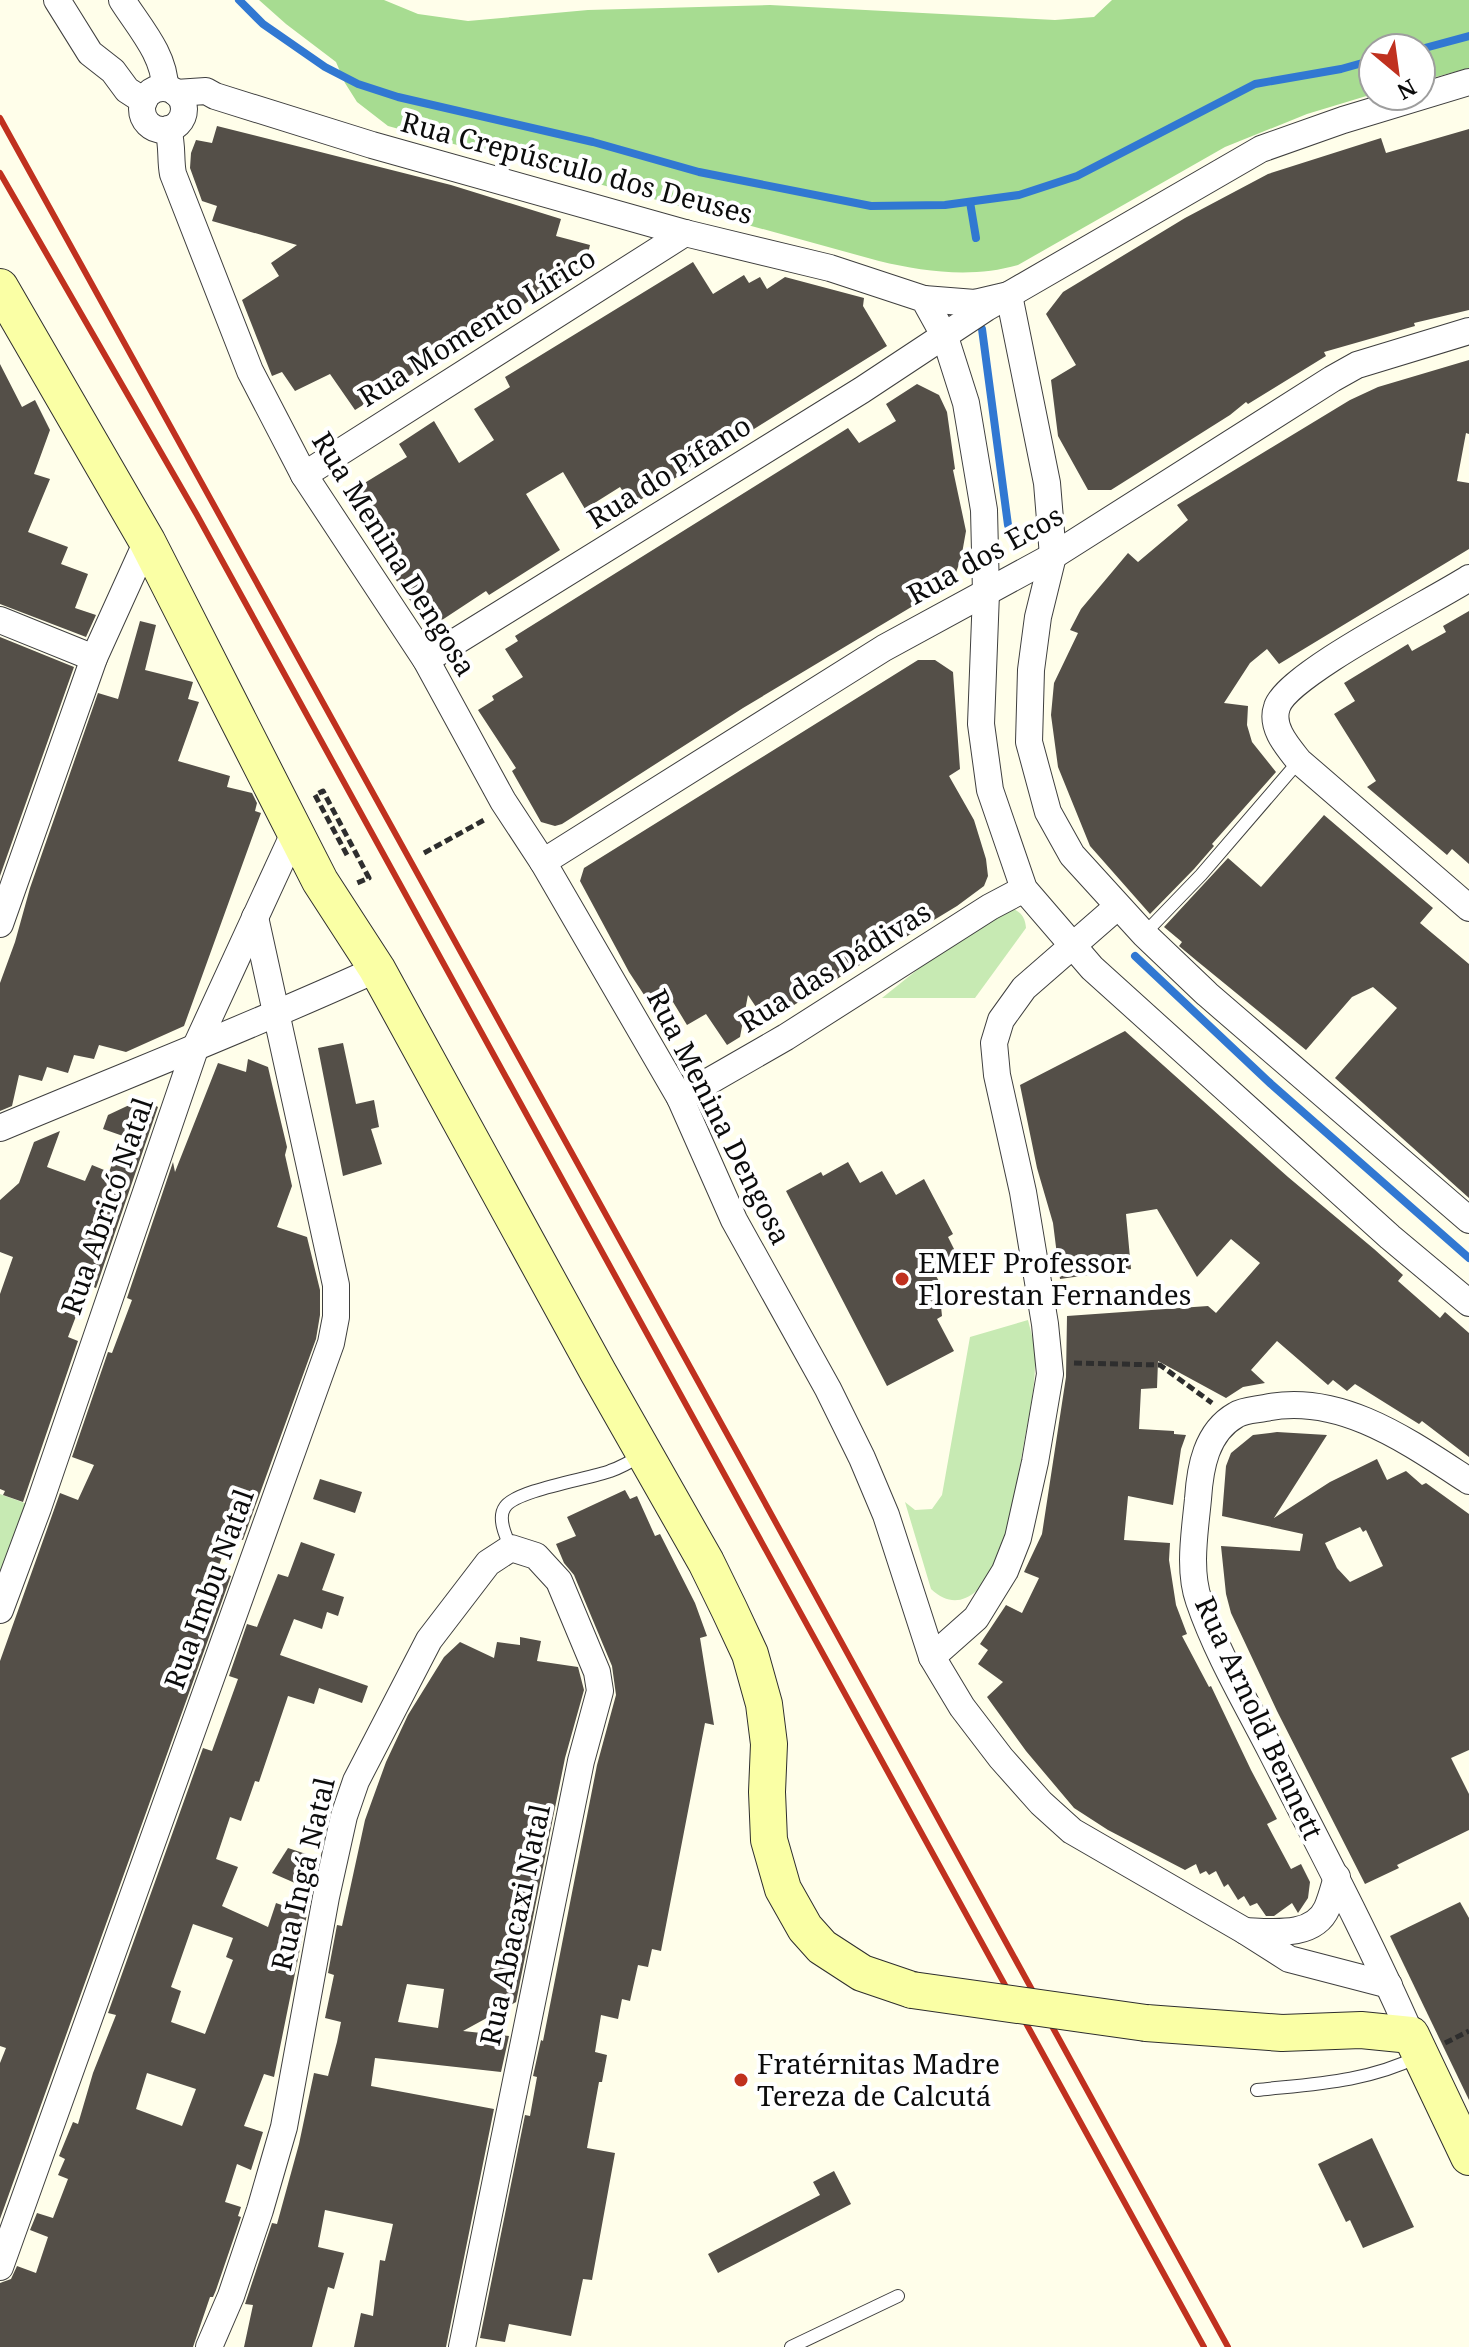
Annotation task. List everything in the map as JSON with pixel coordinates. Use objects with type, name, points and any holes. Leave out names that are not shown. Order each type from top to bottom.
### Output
[{"type":"street","points":[[57,0],[90,53],[113,71],[127,90],[163,106],[165,71],[122,0]]},
{"type":"street","name":"Rua Crepúsculo dos Deuses","points":[[945,337],[1009,295],[1261,149],[1343,120],[1469,82]]},
{"type":"street","name":"Rua Crepúsculo dos Deuses","points":[[163,106],[215,96],[372,145],[685,233],[830,268],[924,299],[975,303],[1009,295]]},
{"type":"street","name":"Rua Menina Dengosa","points":[[163,106],[159,149],[171,165],[250,371],[304,475],[426,660],[507,807],[543,862],[680,1098],[734,1220],[828,1389],[862,1458],[886,1515],[932,1657],[962,1707],[1001,1758],[1041,1803],[1072,1831],[1289,1959],[1389,1985]]},
{"type":"street","name":"Rua Momento Lírico","points":[[304,475],[685,233]]},
{"type":"street","points":[[1009,295],[1047,483],[1053,556],[1038,617],[1029,713],[1029,742],[1048,812],[1072,855],[1144,934],[1207,994],[1469,1220]]},
{"type":"street","points":[[2,296],[147,541],[320,881],[377,969],[706,1562],[750,1654],[764,1704],[769,1744],[769,1840],[783,1889],[805,1928],[822,1947],[862,1973],[912,1990],[1146,2023],[1282,2033],[1361,2030],[1416,2045]]},
{"type":"street","points":[[924,299],[945,337],[966,403],[984,510],[986,593],[981,724],[990,790],[1005,826],[1024,889],[1092,968],[1390,1237],[1469,1303]]},
{"type":"street","name":"Rua dos Ecos","points":[[543,862],[884,648],[1053,556],[1332,379],[1357,365],[1469,331]]},
{"type":"street","name":"Rua do Pífano","points":[[426,660],[945,337]]},
{"type":"street","points":[[0,924],[94,658],[147,541]]},
{"type":"street","points":[[1469,578],[1291,687],[1278,702],[1275,720],[1284,742],[1299,761],[1469,908]]},
{"type":"street","points":[[0,620],[94,658]]},
{"type":"street","points":[[1005,826],[1048,812]]},
{"type":"street","name":"Rua Abricó Natal","points":[[0,1610],[196,1046],[255,917],[298,838]]},
{"type":"street","name":"Rua das Dádivas","points":[[680,1098],[786,1037],[990,907],[1024,889]]},
{"type":"street","points":[[932,1657],[976,1618],[1005,1571],[1018,1538],[1050,1374],[1023,1192],[997,1075],[994,1043],[1001,1020],[1024,988],[1117,907]]},
{"type":"street","name":"Rua Imbu Natal","points":[[0,2267],[331,1343],[336,1317],[336,1285],[255,917]]},
{"type":"street","points":[[0,1128],[278,1015],[377,969]]},
{"type":"street","points":[[1232,1417],[1272,1406],[1312,1404],[1368,1421],[1469,1481]]},
{"type":"street","name":"Rua Arnold Bennett","points":[[1232,1417],[1220,1427],[1207,1447],[1199,1481],[1193,1555],[1197,1598],[1248,1705],[1337,1877],[1469,2157]]},
{"type":"street","name":"Rua Ingá Natal","points":[[209,2347],[256,2224],[284,2127],[326,1897],[344,1816],[356,1781],[429,1640],[488,1563],[511,1548]]},
{"type":"street","name":"Rua Abacaxi Natal","points":[[462,2347],[581,1761],[600,1691],[597,1672],[559,1581],[536,1556],[511,1548]]},
{"type":"street","points":[[1245,1931],[1299,1930],[1317,1921],[1326,1911],[1337,1877]]},
{"type":"lane","points":[[1144,934],[1201,875],[1299,761]]},
{"type":"lane","points":[[511,1548],[502,1517],[504,1507],[513,1500],[611,1471],[644,1453]]},
{"type":"lane","points":[[1257,2090],[1354,2079],[1399,2066],[1416,2045]]},
{"type":"lane","points":[[791,2347],[898,2296]]},
{"type":"path","points":[[298,838],[328,829],[345,856],[315,795],[323,791],[369,878],[357,884],[350,871]]},
{"type":"path","points":[[424,853],[507,807]]},
{"type":"path","points":[[1049,1362],[1160,1365],[1232,1417]]},
{"type":"green space","points":[[259,0],[384,0],[418,14],[468,21],[588,10],[770,5],[1055,20],[1094,17],[1112,0],[1469,0],[1469,68],[1437,77],[1437,32],[1357,32],[1357,99],[1307,114],[1225,147],[1018,265],[984,271],[949,272],[879,261],[388,126],[357,102],[336,62]]},
{"type":"green space","points":[[1010,907],[1021,915],[1026,928],[975,998],[882,998],[987,914]]},
{"type":"green space","points":[[1028,1320],[1035,1352],[1034,1380],[1004,1541],[993,1569],[981,1586],[966,1598],[949,1600],[931,1589],[905,1502],[915,1510],[932,1509],[942,1495],[970,1337]]},
{"type":"green space","points":[[0,1494],[38,1508],[0,1612]]},
{"type":"building","points":[[217,126],[451,185],[561,219],[556,236],[590,245],[585,266],[355,410],[330,374],[295,391],[282,372],[272,376],[242,300],[279,276],[271,263],[297,245],[212,221],[217,206],[202,201],[190,168],[196,140],[212,143]]},
{"type":"building","points":[[1469,129],[1469,310],[1414,323],[1415,326],[1324,352],[1326,356],[1248,404],[1246,402],[1111,490],[1088,490],[1058,436],[1051,380],[1076,365],[1046,314],[1063,292],[1185,218],[1268,174],[1381,138],[1386,153]]},
{"type":"building","points":[[693,262],[713,294],[744,275],[749,283],[760,277],[767,289],[785,277],[864,298],[863,306],[887,346],[632,505],[620,487],[585,509],[563,472],[526,494],[560,550],[489,595],[486,591],[442,620],[428,618],[418,612],[376,551],[391,541],[358,487],[407,457],[399,444],[434,421],[459,463],[494,440],[474,409],[510,387],[505,377]]},
{"type":"building","points":[[1469,360],[1469,434],[1466,433],[1457,481],[1469,483],[1469,549],[1279,664],[1267,649],[1250,663],[1224,703],[1248,706],[1247,725],[1252,742],[1276,772],[1194,869],[1150,914],[1090,846],[1058,767],[1051,715],[1054,683],[1078,633],[1070,630],[1081,609],[1128,553],[1138,562],[1188,520],[1177,505],[1350,400],[1378,387]]},
{"type":"building","points":[[0,364],[22,407],[35,400],[50,430],[34,474],[50,479],[28,532],[68,547],[61,564],[88,574],[75,608],[96,615],[86,637],[0,604]]},
{"type":"building","points":[[917,384],[939,395],[947,412],[953,470],[966,531],[955,575],[938,591],[743,708],[562,824],[555,826],[541,822],[512,771],[516,768],[478,710],[494,700],[492,696],[523,677],[505,649],[518,641],[515,636],[848,428],[859,443],[896,421],[886,404]]},
{"type":"building","points":[[1469,611],[1469,864],[1452,849],[1447,855],[1367,787],[1376,781],[1334,714],[1355,701],[1344,683],[1408,644],[1412,651],[1446,632],[1443,626]]},
{"type":"building","points":[[140,621],[156,625],[145,670],[193,682],[188,699],[199,702],[178,761],[230,776],[227,787],[252,793],[257,803],[255,811],[261,813],[184,1026],[126,1052],[99,1045],[94,1059],[74,1055],[68,1073],[47,1067],[42,1081],[19,1075],[12,1106],[0,1111],[0,983],[98,693],[118,699]]},
{"type":"building","points":[[0,637],[74,667],[0,876]]},
{"type":"building","points":[[918,660],[935,660],[953,672],[960,769],[949,776],[974,820],[986,859],[988,876],[984,886],[957,906],[766,1022],[748,995],[740,1037],[727,1045],[706,1014],[687,1025],[673,1002],[656,1013],[629,972],[580,881],[584,868]]},
{"type":"building","points":[[1324,815],[1433,908],[1420,923],[1469,964],[1469,1198],[1335,1078],[1397,1008],[1373,987],[1352,997],[1306,1050],[1179,946],[1182,942],[1164,927],[1228,858],[1261,887]]},
{"type":"building","points":[[1125,1031],[1403,1275],[1398,1281],[1440,1318],[1445,1312],[1469,1333],[1469,1457],[1422,1421],[1419,1424],[1355,1384],[1347,1391],[1333,1380],[1328,1385],[1277,1341],[1251,1370],[1265,1383],[1243,1387],[1226,1398],[1158,1361],[1157,1388],[1141,1389],[1139,1429],[1174,1431],[1174,1434],[1186,1435],[1173,1505],[1128,1496],[1124,1540],[1170,1543],[1169,1560],[1176,1605],[1187,1634],[1182,1636],[1211,1686],[1277,1819],[1267,1824],[1291,1869],[1301,1864],[1310,1882],[1308,1898],[1298,1913],[1292,1903],[1274,1916],[1266,1916],[1257,1903],[1250,1906],[1244,1896],[1238,1900],[1228,1884],[1224,1887],[1216,1871],[1209,1875],[1206,1871],[1200,1874],[1196,1864],[1185,1870],[1108,1830],[1074,1808],[1026,1751],[987,1697],[1003,1682],[978,1664],[988,1650],[980,1644],[1006,1605],[1022,1613],[1039,1578],[1024,1572],[1042,1534],[1066,1377],[1067,1316],[1208,1306],[1216,1313],[1260,1263],[1231,1239],[1197,1277],[1157,1209],[1126,1214],[1131,1269],[1060,1279],[1053,1223],[1037,1168],[1020,1085]]},
{"type":"building","points":[[343,1043],[356,1104],[374,1100],[379,1127],[371,1129],[382,1164],[343,1176],[318,1048]]},
{"type":"building","points":[[248,1059],[268,1067],[287,1147],[285,1155],[292,1186],[277,1227],[307,1237],[320,1290],[316,1339],[243,1540],[230,1535],[217,1571],[231,1576],[0,2219],[0,2063],[6,2048],[0,2046],[0,1661],[60,1493],[78,1500],[94,1465],[72,1457],[108,1352],[112,1353],[132,1300],[127,1298],[173,1162],[175,1172],[218,1063],[246,1072]]},
{"type":"building","points":[[142,1099],[158,1107],[96,1288],[88,1285],[68,1337],[78,1341],[23,1502],[3,1495],[5,1491],[0,1489],[0,1294],[13,1257],[0,1252],[0,1200],[19,1183],[34,1142],[60,1131],[47,1167],[85,1181],[92,1165],[109,1172],[123,1136],[103,1129],[108,1115]]},
{"type":"building","points":[[848,1162],[860,1183],[882,1171],[896,1195],[924,1179],[953,1234],[948,1237],[960,1261],[935,1274],[947,1296],[940,1297],[942,1316],[937,1319],[954,1351],[887,1386],[786,1191]]},
{"type":"building","points":[[1277,1432],[1327,1435],[1274,1518],[1330,1482],[1377,1459],[1387,1480],[1406,1471],[1422,1485],[1426,1483],[1469,1514],[1469,1750],[1451,1758],[1469,1794],[1469,1830],[1365,1884],[1277,1711],[1231,1613],[1226,1594],[1221,1546],[1300,1551],[1303,1534],[1222,1516],[1226,1466],[1231,1453],[1253,1435]],"holes":[[[1360,1527],[1363,1532],[1366,1530],[1383,1566],[1350,1582],[1337,1568],[1325,1543]]]},
{"type":"building","points":[[320,1479],[362,1492],[355,1513],[313,1499]]},
{"type":"building","points":[[625,1490],[630,1499],[637,1496],[655,1536],[660,1534],[695,1603],[707,1636],[700,1638],[714,1725],[705,1723],[661,1951],[652,1949],[648,1967],[638,1965],[630,2001],[622,1999],[618,2019],[601,2015],[595,2052],[607,2055],[587,2148],[615,2153],[592,2280],[583,2279],[571,2336],[509,2324],[505,2342],[480,2338],[525,2115],[530,2116],[537,2077],[533,2076],[543,2041],[597,1765],[616,1695],[612,1666],[574,1575],[564,1563],[556,1544],[576,1536],[567,1517]]},
{"type":"building","points":[[301,1542],[335,1554],[322,1590],[344,1597],[338,1616],[327,1612],[322,1629],[294,1619],[280,1655],[368,1686],[362,1703],[319,1688],[314,1704],[288,1696],[259,1782],[255,1781],[241,1821],[230,1817],[216,1859],[238,1867],[222,1906],[268,1927],[276,1903],[307,1914],[274,2077],[264,2074],[244,2126],[263,2132],[251,2170],[237,2164],[225,2202],[241,2207],[238,2216],[241,2217],[216,2290],[210,2297],[193,2347],[0,2347],[0,2283],[11,2279],[17,2266],[36,2273],[48,2237],[30,2230],[37,2213],[53,2218],[68,2179],[58,2175],[65,2159],[59,2156],[73,2122],[78,2124],[93,2073],[116,2015],[108,2013],[203,1748],[212,1751],[238,1679],[229,1676],[247,1624],[257,1627],[278,1574],[288,1577]],"holes":[[[193,1924],[233,1938],[226,1957],[233,1960],[205,2034],[171,2022],[181,1991],[171,1987]],[[147,2073],[196,2089],[182,2126],[136,2109]]]},
{"type":"building","points":[[520,1637],[541,1641],[537,1661],[578,1667],[584,1690],[565,1758],[516,2002],[463,2031],[509,2036],[501,2072],[375,2058],[371,2086],[494,2109],[446,2347],[354,2347],[361,2313],[373,2316],[380,2260],[385,2261],[393,2224],[325,2210],[318,2247],[344,2253],[334,2289],[328,2287],[312,2347],[244,2347],[253,2305],[245,2304],[272,2223],[277,2224],[314,2073],[328,2076],[337,2042],[341,2022],[325,2018],[334,1975],[328,1973],[337,1925],[342,1926],[365,1820],[386,1762],[408,1715],[444,1657],[460,1642],[494,1658],[497,1642],[520,1645]],"holes":[[[407,1984],[444,1989],[438,2028],[398,2022]]]},
{"type":"building","points":[[288,1848],[306,1854],[295,1883],[272,1873]]},
{"type":"building","points":[[1460,1902],[1469,1918],[1469,2100],[1390,1936]]},
{"type":"building","points":[[1372,2138],[1414,2227],[1363,2248],[1350,2220],[1346,2222],[1318,2164]]},
{"type":"building","points":[[834,2171],[851,2204],[718,2273],[708,2254],[820,2195],[813,2182]]},
{"type":"waterway","points":[[239,0],[263,24],[325,67],[358,84],[398,97],[593,142],[699,172],[871,206],[945,205],[1019,195],[1077,176],[1255,84],[1357,64]]},
{"type":"waterway","points":[[1437,45],[1469,36]]},
{"type":"waterway","points":[[970,202],[976,238]]},
{"type":"waterway","points":[[982,329],[1008,525]]},
{"type":"waterway","points":[[1135,956],[1271,1084],[1469,1258]]},
{"type":"railway","points":[[0,118],[1228,2347]]},
{"type":"railway","points":[[0,173],[197,515],[1204,2347]]},
{"type":"place","name":"EMEF Professor Florestan Fernandes","points":[[902,1279]]},
{"type":"place","name":"Fratérnitas Madre Tereza de Calcutá","points":[[741,2080]]}]
